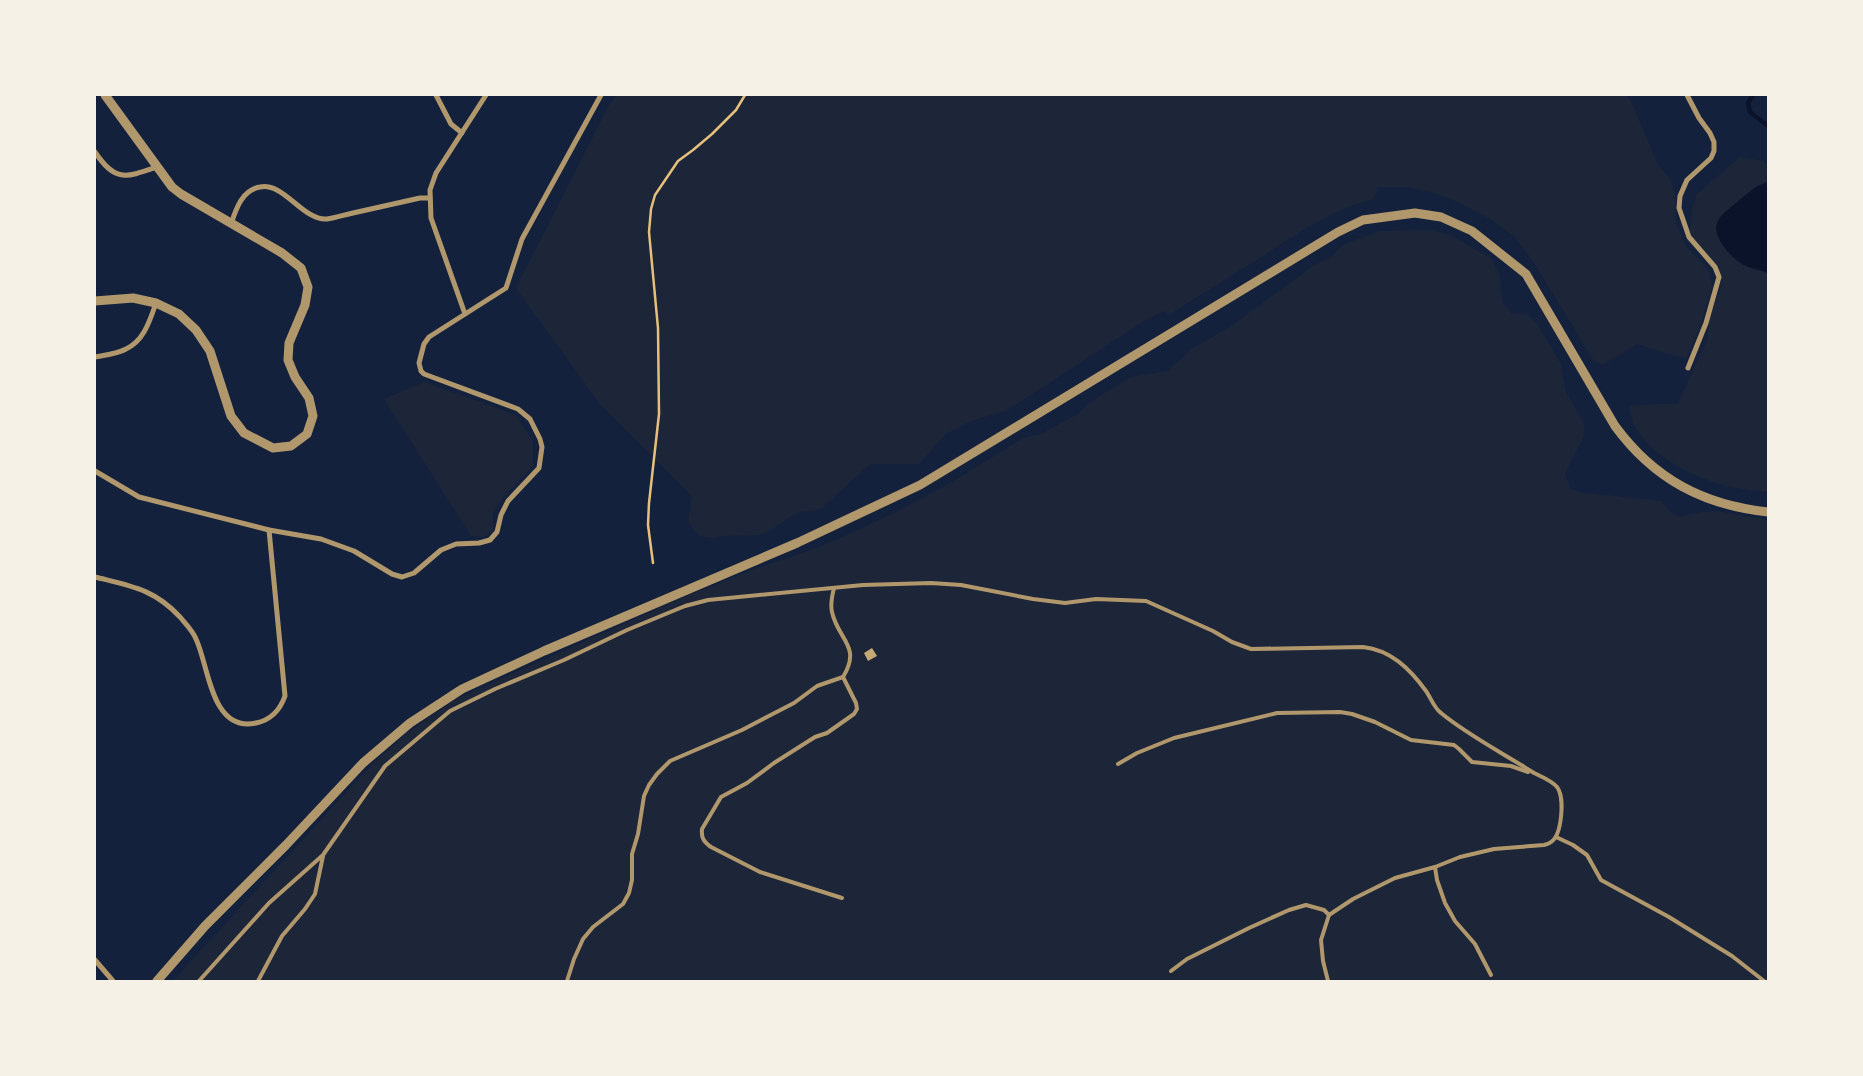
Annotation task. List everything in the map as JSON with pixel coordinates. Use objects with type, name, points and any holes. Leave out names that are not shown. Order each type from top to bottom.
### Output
[{"type":"street","points":[[95,301],[133,298],[156,303],[179,314],[196,330],[210,351],[231,416],[244,433],[273,448],[291,446],[307,434],[312,416],[309,398],[295,377],[288,360],[289,343],[305,305],[308,287],[301,268],[282,253],[172,187],[105,95]]},
{"type":"street","points":[[436,95],[451,124],[462,133]]},
{"type":"street","points":[[465,314],[431,218],[430,190],[436,173],[486,95]]},
{"type":"street","points":[[95,471],[139,497],[269,530],[321,539],[354,551],[392,574],[402,577],[414,573],[441,550],[448,547],[456,544],[479,543],[490,540],[497,532],[501,516],[508,501],[539,468],[542,447],[535,427],[523,412],[431,378],[421,371],[420,360],[424,344],[429,338],[506,288],[522,239],[600,95]]},
{"type":"street","points":[[1687,95],[1699,118],[1710,133],[1714,142],[1714,151],[1711,158],[1687,180],[1680,196],[1679,208],[1689,237],[1715,267],[1719,277],[1706,323],[1688,368]]},
{"type":"street","points":[[95,152],[106,168],[120,176],[134,175],[157,167]]},
{"type":"street","points":[[231,224],[245,194],[254,188],[266,186],[276,189],[306,211],[325,219],[420,198],[430,198]]},
{"type":"street","points":[[158,981],[205,926],[286,845],[363,763],[410,723],[462,689],[797,544],[920,485],[1338,232],[1363,220],[1415,213],[1441,217],[1472,231],[1526,274],[1615,426],[1630,446],[1646,462],[1687,490],[1707,498],[1768,512]]},
{"type":"street","points":[[95,357],[127,349],[141,338],[148,326],[156,303]]},
{"type":"street","points":[[95,577],[141,588],[164,602],[181,618],[196,638],[215,697],[225,714],[233,721],[243,724],[265,721],[278,710],[286,696],[269,530]]},
{"type":"street","points":[[95,960],[113,981]]},
{"type":"lane","points":[[199,981],[269,903],[323,855],[385,766],[450,711],[627,630],[685,606],[708,600],[863,585],[931,583],[961,585],[1033,600],[1065,603],[1096,599],[1146,601],[1251,649],[1363,646],[1375,648],[1389,655],[1410,670],[1427,692],[1438,712],[1534,773],[1549,780],[1558,788],[1562,805],[1556,837],[1551,843],[1494,849],[1460,856],[1435,867],[1395,878],[1353,899],[1329,916],[1321,940],[1323,961],[1328,981]]},
{"type":"lane","points":[[568,981],[574,959],[584,939],[593,927],[623,904],[629,892],[632,880],[632,854],[638,834],[644,796],[648,785],[657,774],[670,762],[742,730],[794,703],[817,686],[843,677],[851,658],[850,651],[834,621],[831,610],[834,588]]},
{"type":"lane","points":[[842,898],[760,872],[711,847],[705,843],[701,834],[721,797],[748,783],[774,763],[815,737],[828,733],[854,714],[856,703],[843,677]]},
{"type":"lane","points":[[1118,764],[1174,738],[1212,728],[1277,713],[1340,712],[1375,722],[1411,740],[1454,745],[1472,762],[1511,766],[1534,773]]},
{"type":"lane","points":[[1556,837],[1573,845],[1587,855],[1601,880],[1677,922],[1732,956],[1764,981]]},
{"type":"lane","points":[[258,981],[282,936],[315,894],[323,855]]},
{"type":"lane","points":[[1435,867],[1437,880],[1445,903],[1455,921],[1475,944],[1491,975]]},
{"type":"lane","points":[[1171,971],[1187,959],[1289,910],[1306,905],[1324,910],[1329,916]]},
{"type":"path","points":[[653,563],[648,525],[659,404],[658,328],[649,232],[651,209],[655,195],[678,161],[712,134],[736,110],[745,95]]},
{"type":"shaded area","points":[[616,95],[1626,95],[1631,101],[1658,165],[1669,177],[1675,193],[1676,223],[1685,245],[1710,272],[1712,287],[1699,329],[1686,359],[1637,344],[1603,365],[1594,361],[1533,261],[1514,236],[1490,219],[1462,204],[1435,193],[1408,187],[1378,187],[1374,199],[1330,215],[1169,315],[1163,311],[1141,323],[1006,411],[973,420],[946,434],[919,464],[870,464],[822,508],[814,511],[798,512],[769,531],[759,535],[712,538],[700,536],[688,522],[692,496],[599,403],[516,288],[609,105]]},
{"type":"shaded area","points":[[1740,157],[1763,161],[1768,167],[1768,182],[1755,188],[1725,212],[1718,220],[1717,229],[1718,236],[1729,254],[1746,266],[1768,273],[1768,492],[1741,489],[1704,479],[1670,461],[1642,437],[1633,422],[1629,406],[1678,404],[1708,338],[1708,324],[1722,282],[1718,265],[1692,238],[1690,227],[1692,209],[1697,194]]},
{"type":"shaded area","points":[[1768,182],[1768,273],[1746,266],[1735,259],[1721,242],[1716,229],[1718,220],[1725,212],[1755,188]]},
{"type":"shaded area","points":[[1429,230],[1450,235],[1491,258],[1499,274],[1503,303],[1512,314],[1526,313],[1538,325],[1560,362],[1566,392],[1584,424],[1584,436],[1565,473],[1570,488],[1578,492],[1662,501],[1678,517],[1718,511],[1768,520],[1768,981],[173,981],[373,763],[412,730],[456,699],[689,595],[760,567],[803,553],[898,511],[954,481],[1023,438],[1041,434],[1078,414],[1087,404],[1131,377],[1167,371],[1192,349],[1234,324],[1313,266],[1331,257],[1344,244],[1381,231]]},
{"type":"shaded area","points":[[424,382],[516,415],[533,441],[533,466],[502,499],[493,513],[493,531],[485,537],[471,536],[384,399]]},
{"type":"building","points":[[872,648],[877,656],[868,661],[864,653]]},
{"type":"waterway","points":[[1753,95],[1748,103],[1750,112],[1768,126]]}]
